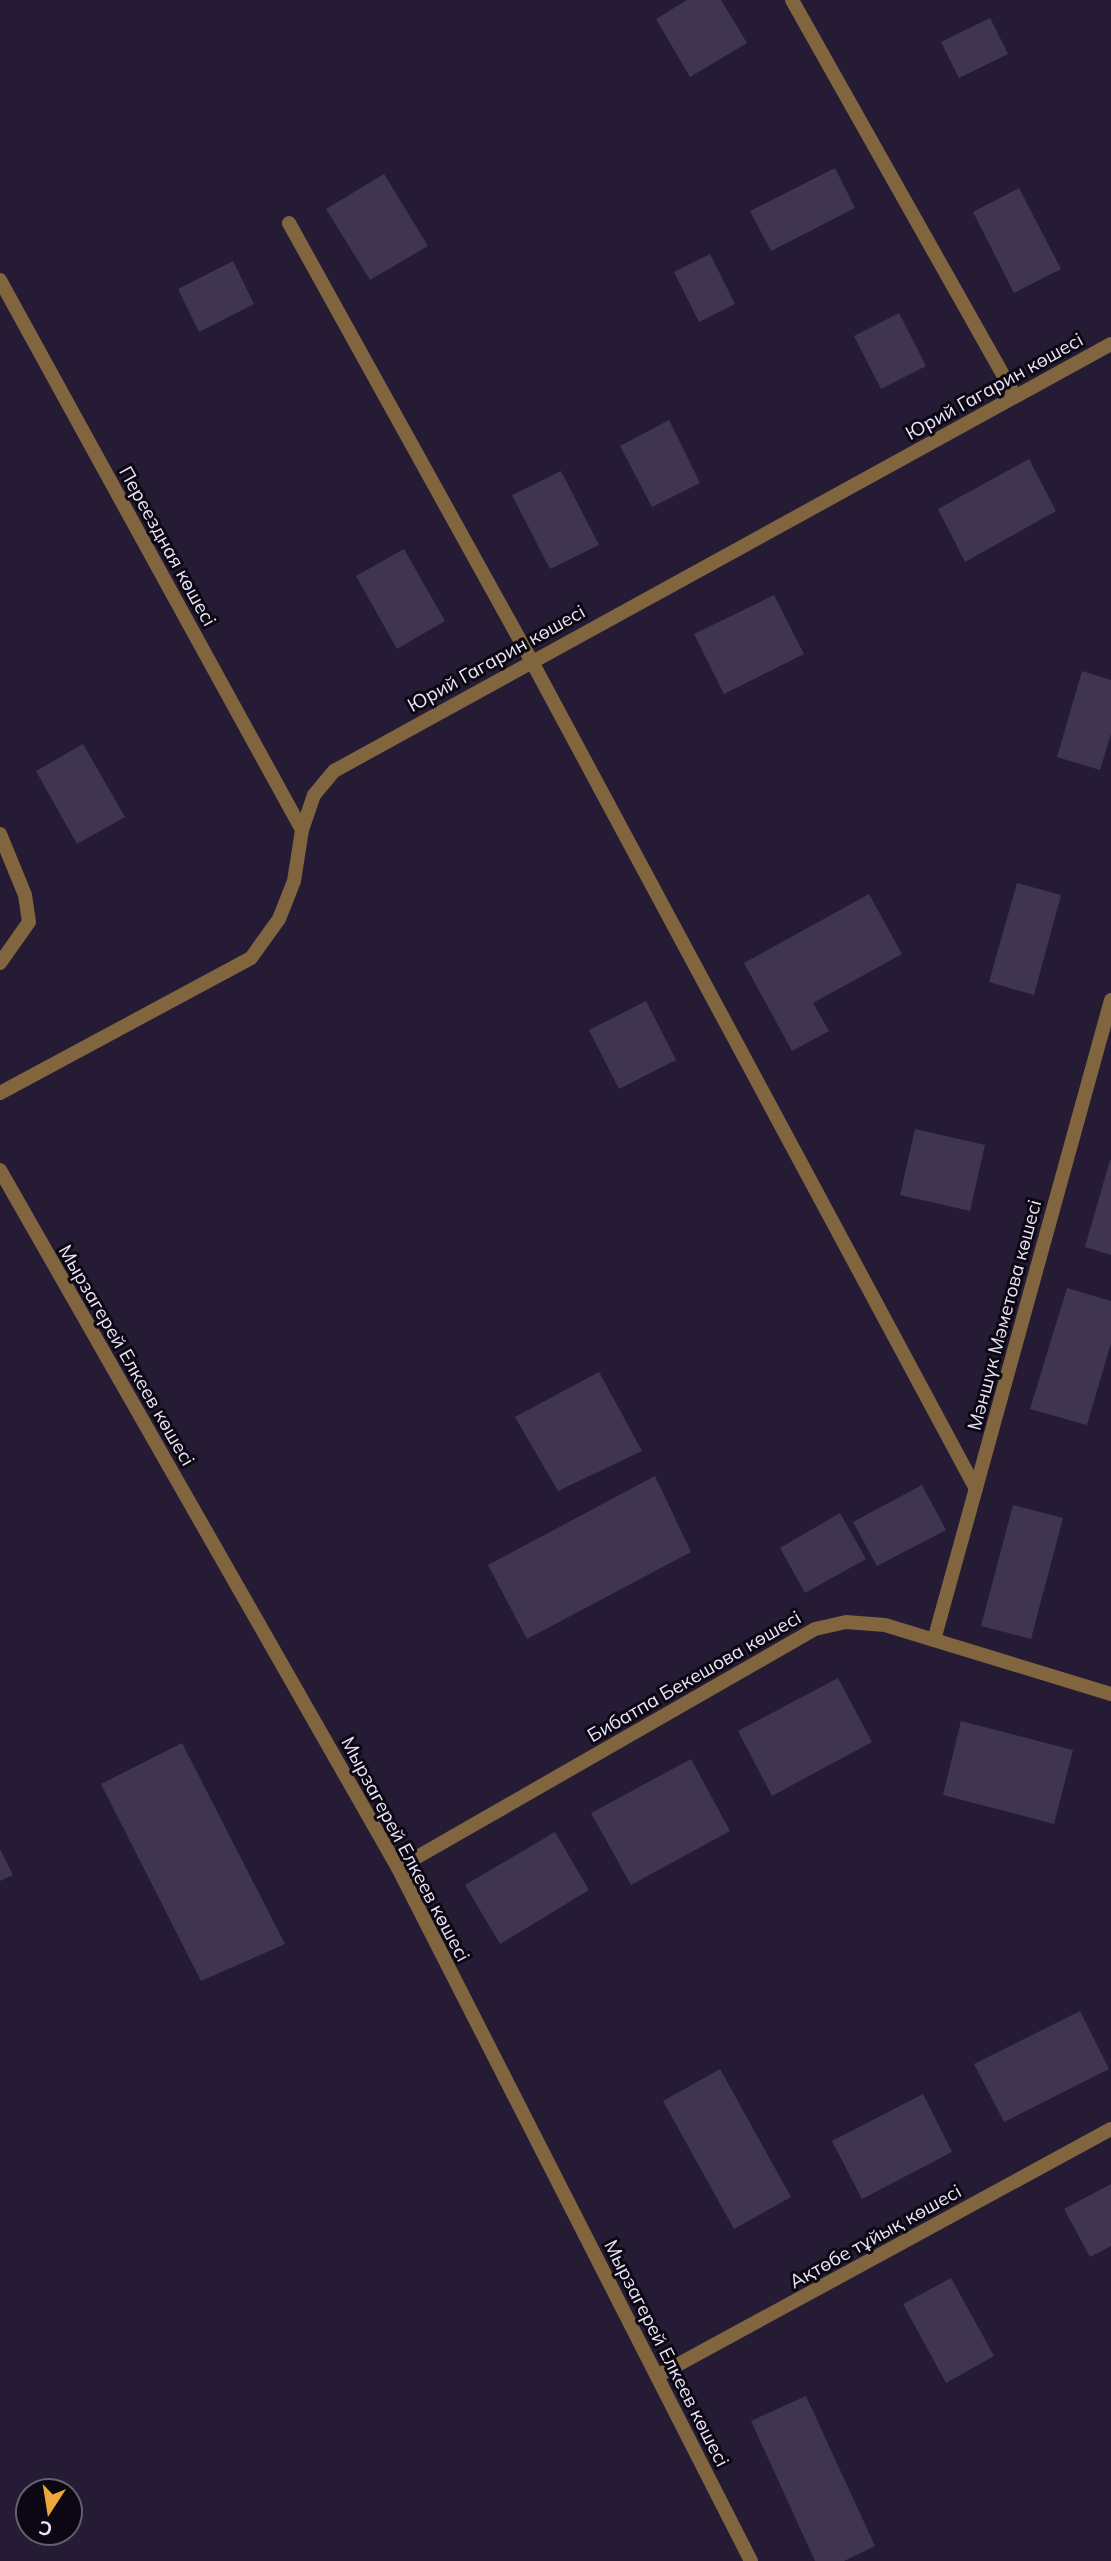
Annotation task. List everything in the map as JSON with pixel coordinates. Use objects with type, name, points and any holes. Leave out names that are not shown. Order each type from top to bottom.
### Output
[{"type":"street","points":[[792,0],[1015,396]]},
{"type":"street","points":[[289,223],[531,660],[976,1489]]},
{"type":"street","name":"Переездная көшесі","points":[[0,280],[302,830]]},
{"type":"street","name":"Юрий Гагарин көшесі","points":[[0,1093],[251,958],[279,919],[294,881],[302,830],[314,795],[334,771],[531,660],[1111,344]]},
{"type":"street","points":[[0,834],[25,895],[29,922],[0,963]]},
{"type":"street","name":"Мәншүк Мәметова көшесі","points":[[934,1640],[1111,1000]]},
{"type":"street","name":"Мырзагерей Елкеев көшесі","points":[[0,1170],[398,1868],[751,2561]]},
{"type":"street","name":"Бибатпа Бекешова көшесі","points":[[398,1868],[815,1629],[846,1622],[885,1625],[1111,1695]]},
{"type":"street","name":"Ақтөбе тұйық көшесі","points":[[657,2376],[1111,2129]]},
{"type":"building","points":[[687,0],[721,0],[747,43],[690,77],[656,19]]},
{"type":"building","points":[[990,18],[1008,54],[959,78],[941,42]]},
{"type":"building","points":[[835,168],[855,208],[771,251],[750,211]]},
{"type":"building","points":[[384,174],[428,246],[370,280],[326,209]]},
{"type":"building","points":[[1019,188],[1061,269],[1014,293],[973,212]]},
{"type":"building","points":[[710,254],[735,304],[699,322],[674,272]]},
{"type":"building","points":[[233,261],[254,304],[199,332],[178,289]]},
{"type":"building","points":[[899,313],[926,366],[881,389],[854,336]]},
{"type":"building","points":[[669,420],[700,483],[652,507],[620,446]]},
{"type":"building","points":[[1029,459],[1056,511],[965,562],[938,509]]},
{"type":"building","points":[[561,471],[599,545],[550,569],[512,495]]},
{"type":"building","points":[[404,549],[445,621],[397,649],[356,576]]},
{"type":"building","points":[[774,595],[804,654],[724,694],[694,634]]},
{"type":"building","points":[[1082,671],[1111,680],[1111,734],[1100,770],[1057,757]]},
{"type":"building","points":[[83,744],[125,817],[77,844],[36,771]]},
{"type":"building","points":[[1017,883],[1061,895],[1034,995],[989,982]]},
{"type":"building","points":[[869,894],[902,954],[813,1003],[829,1031],[792,1051],[744,963]]},
{"type":"building","points":[[646,1001],[676,1060],[619,1089],[589,1030]]},
{"type":"building","points":[[915,1129],[985,1145],[970,1211],[900,1195]]},
{"type":"building","points":[[1111,1160],[1111,1255],[1085,1247]]},
{"type":"building","points":[[1067,1288],[1111,1301],[1111,1343],[1087,1425],[1030,1409]]},
{"type":"building","points":[[599,1372],[642,1451],[558,1491],[515,1417]]},
{"type":"building","points":[[655,1476],[691,1552],[527,1639],[488,1565]]},
{"type":"building","points":[[922,1485],[946,1530],[877,1566],[853,1522]]},
{"type":"building","points":[[1013,1505],[1063,1518],[1031,1639],[981,1626]]},
{"type":"building","points":[[840,1513],[866,1559],[805,1593],[780,1548]]},
{"type":"building","points":[[838,1678],[872,1742],[772,1796],[738,1731]]},
{"type":"building","points":[[961,1721],[1073,1750],[1054,1824],[943,1795]]},
{"type":"building","points":[[182,1743],[285,1944],[201,1981],[101,1784]]},
{"type":"building","points":[[691,1759],[730,1831],[631,1885],[591,1813]]},
{"type":"building","points":[[555,1832],[589,1890],[500,1944],[465,1885]]},
{"type":"building","points":[[0,1849],[13,1875],[0,1881]]},
{"type":"building","points":[[1080,2011],[1109,2069],[1004,2122],[974,2064]]},
{"type":"building","points":[[720,2069],[791,2197],[734,2229],[663,2101]]},
{"type":"building","points":[[923,2094],[952,2152],[862,2199],[832,2141]]},
{"type":"building","points":[[1111,2184],[1111,2246],[1090,2257],[1064,2209]]},
{"type":"building","points":[[951,2278],[994,2356],[946,2383],[903,2304]]},
{"type":"building","points":[[806,2396],[875,2546],[844,2561],[815,2561],[751,2421]]}]
